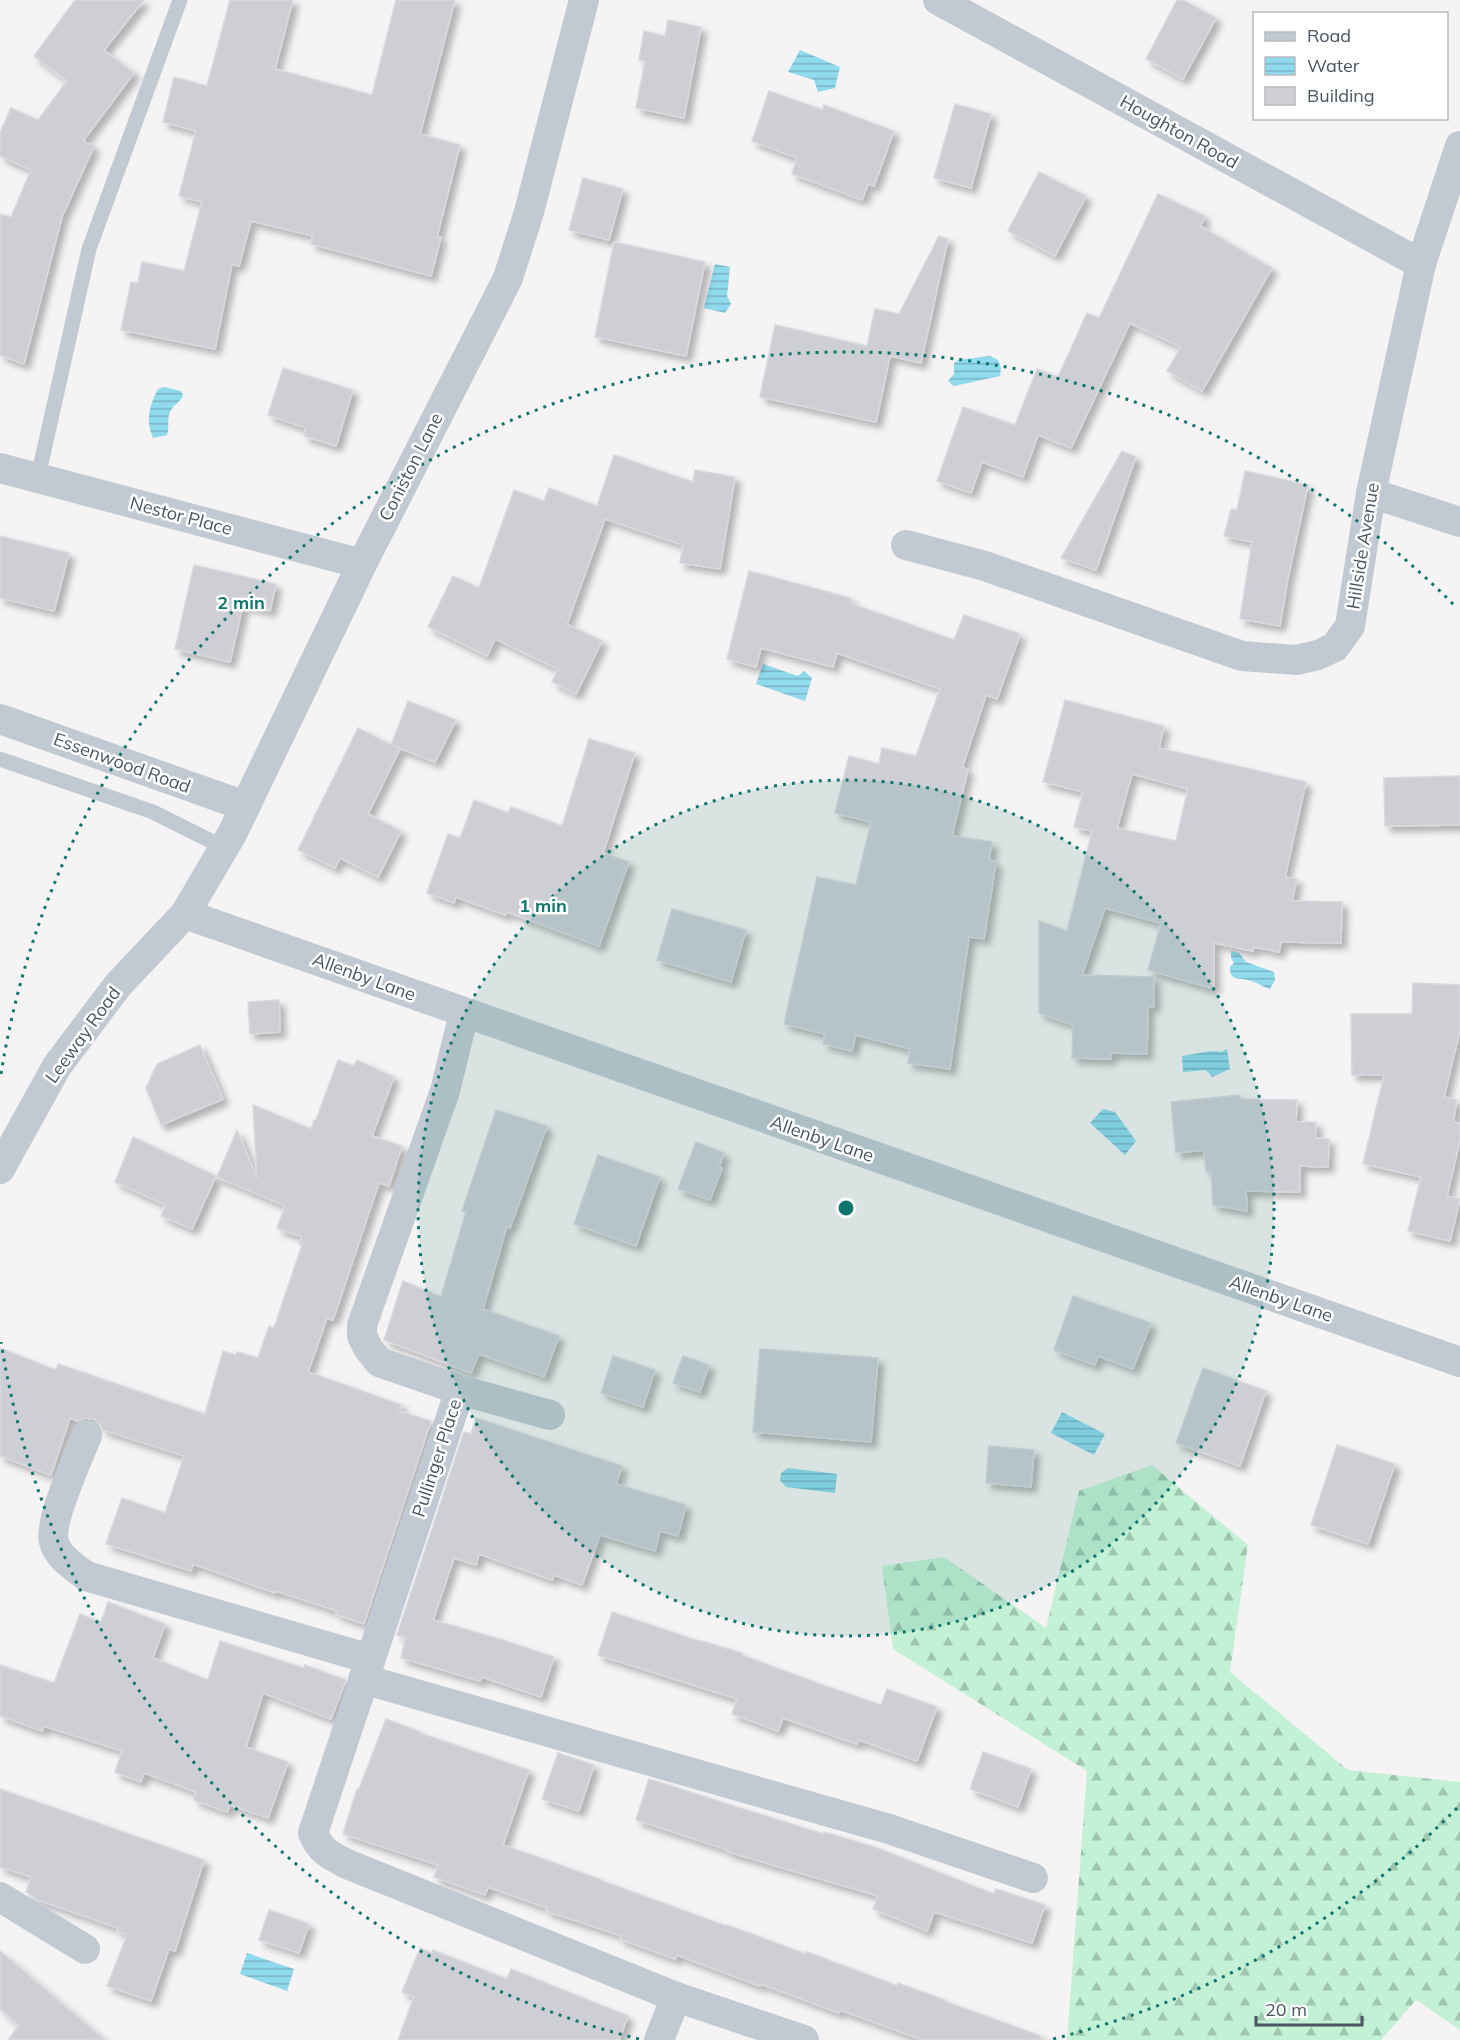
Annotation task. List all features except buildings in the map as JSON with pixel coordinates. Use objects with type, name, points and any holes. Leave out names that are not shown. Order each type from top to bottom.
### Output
[{"type":"street","name":"Coniston Lane","points":[[185,914],[231,834],[362,564],[508,278],[529,212],[584,0]]},
{"type":"street","name":"Houghton Road","points":[[938,0],[1421,264]]},
{"type":"street","name":"Hillside Avenue","points":[[906,545],[985,566],[1242,656],[1296,660],[1318,655],[1335,647],[1350,626],[1371,493],[1421,264],[1460,146]]},
{"type":"street","name":"Nestor Place","points":[[0,468],[362,564]]},
{"type":"street","points":[[1371,493],[1460,522]]},
{"type":"street","name":"Essenwood Road","points":[[0,719],[245,806]]},
{"type":"street","name":"Allenby Lane","points":[[185,914],[1460,1362]]},
{"type":"street","name":"Leeway Road","points":[[0,1169],[57,1066],[118,985],[185,914]]},
{"type":"street","name":"Pullinger Place","points":[[464,1013],[445,1091],[362,1324],[362,1336],[379,1362],[460,1390],[313,1833],[317,1844],[326,1854],[675,1997]]},
{"type":"street","points":[[460,1390],[550,1415]]},
{"type":"street","points":[[87,1435],[54,1521],[54,1542],[66,1561],[86,1576],[367,1669],[889,1829],[1034,1878]]},
{"type":"street","points":[[0,1897],[85,1949]]},
{"type":"street","points":[[659,2040],[675,1997],[804,2040]]},
{"type":"lane","points":[[38,477],[88,249],[180,0]]},
{"type":"lane","points":[[0,759],[153,812],[223,847]]},
{"type":"green space","points":[[1152,1465],[1248,1545],[1230,1672],[1348,1770],[1460,1782],[1460,2030],[1416,2000],[1381,2040],[1067,2040],[1087,1771],[893,1649],[882,1566],[944,1557],[1046,1628],[1079,1491]]},
{"type":"water","points":[[800,50],[840,67],[835,88],[818,92],[814,80],[788,72]]},
{"type":"water","points":[[715,264],[730,267],[727,296],[731,304],[725,313],[704,308]]},
{"type":"water","points":[[990,356],[998,360],[1001,368],[1000,376],[954,386],[948,381],[954,374],[954,363],[958,360]]},
{"type":"water","points":[[164,387],[181,391],[183,395],[170,413],[167,435],[153,438],[149,425],[150,412],[158,389]]},
{"type":"water","points":[[763,664],[798,676],[804,671],[812,678],[805,701],[756,684]]},
{"type":"water","points":[[1231,951],[1239,953],[1246,962],[1274,972],[1275,980],[1270,989],[1231,975],[1230,967],[1234,963]]},
{"type":"water","points":[[1227,1049],[1230,1069],[1212,1077],[1206,1070],[1183,1072],[1182,1056],[1212,1051],[1221,1052]]},
{"type":"water","points":[[1103,1109],[1115,1112],[1136,1141],[1125,1155],[1090,1123]]},
{"type":"water","points":[[1062,1412],[1105,1434],[1094,1455],[1051,1433]]},
{"type":"water","points":[[788,1468],[837,1474],[835,1493],[786,1487],[780,1480],[781,1473]]},
{"type":"water","points":[[247,1953],[294,1969],[287,1991],[240,1974]]}]
